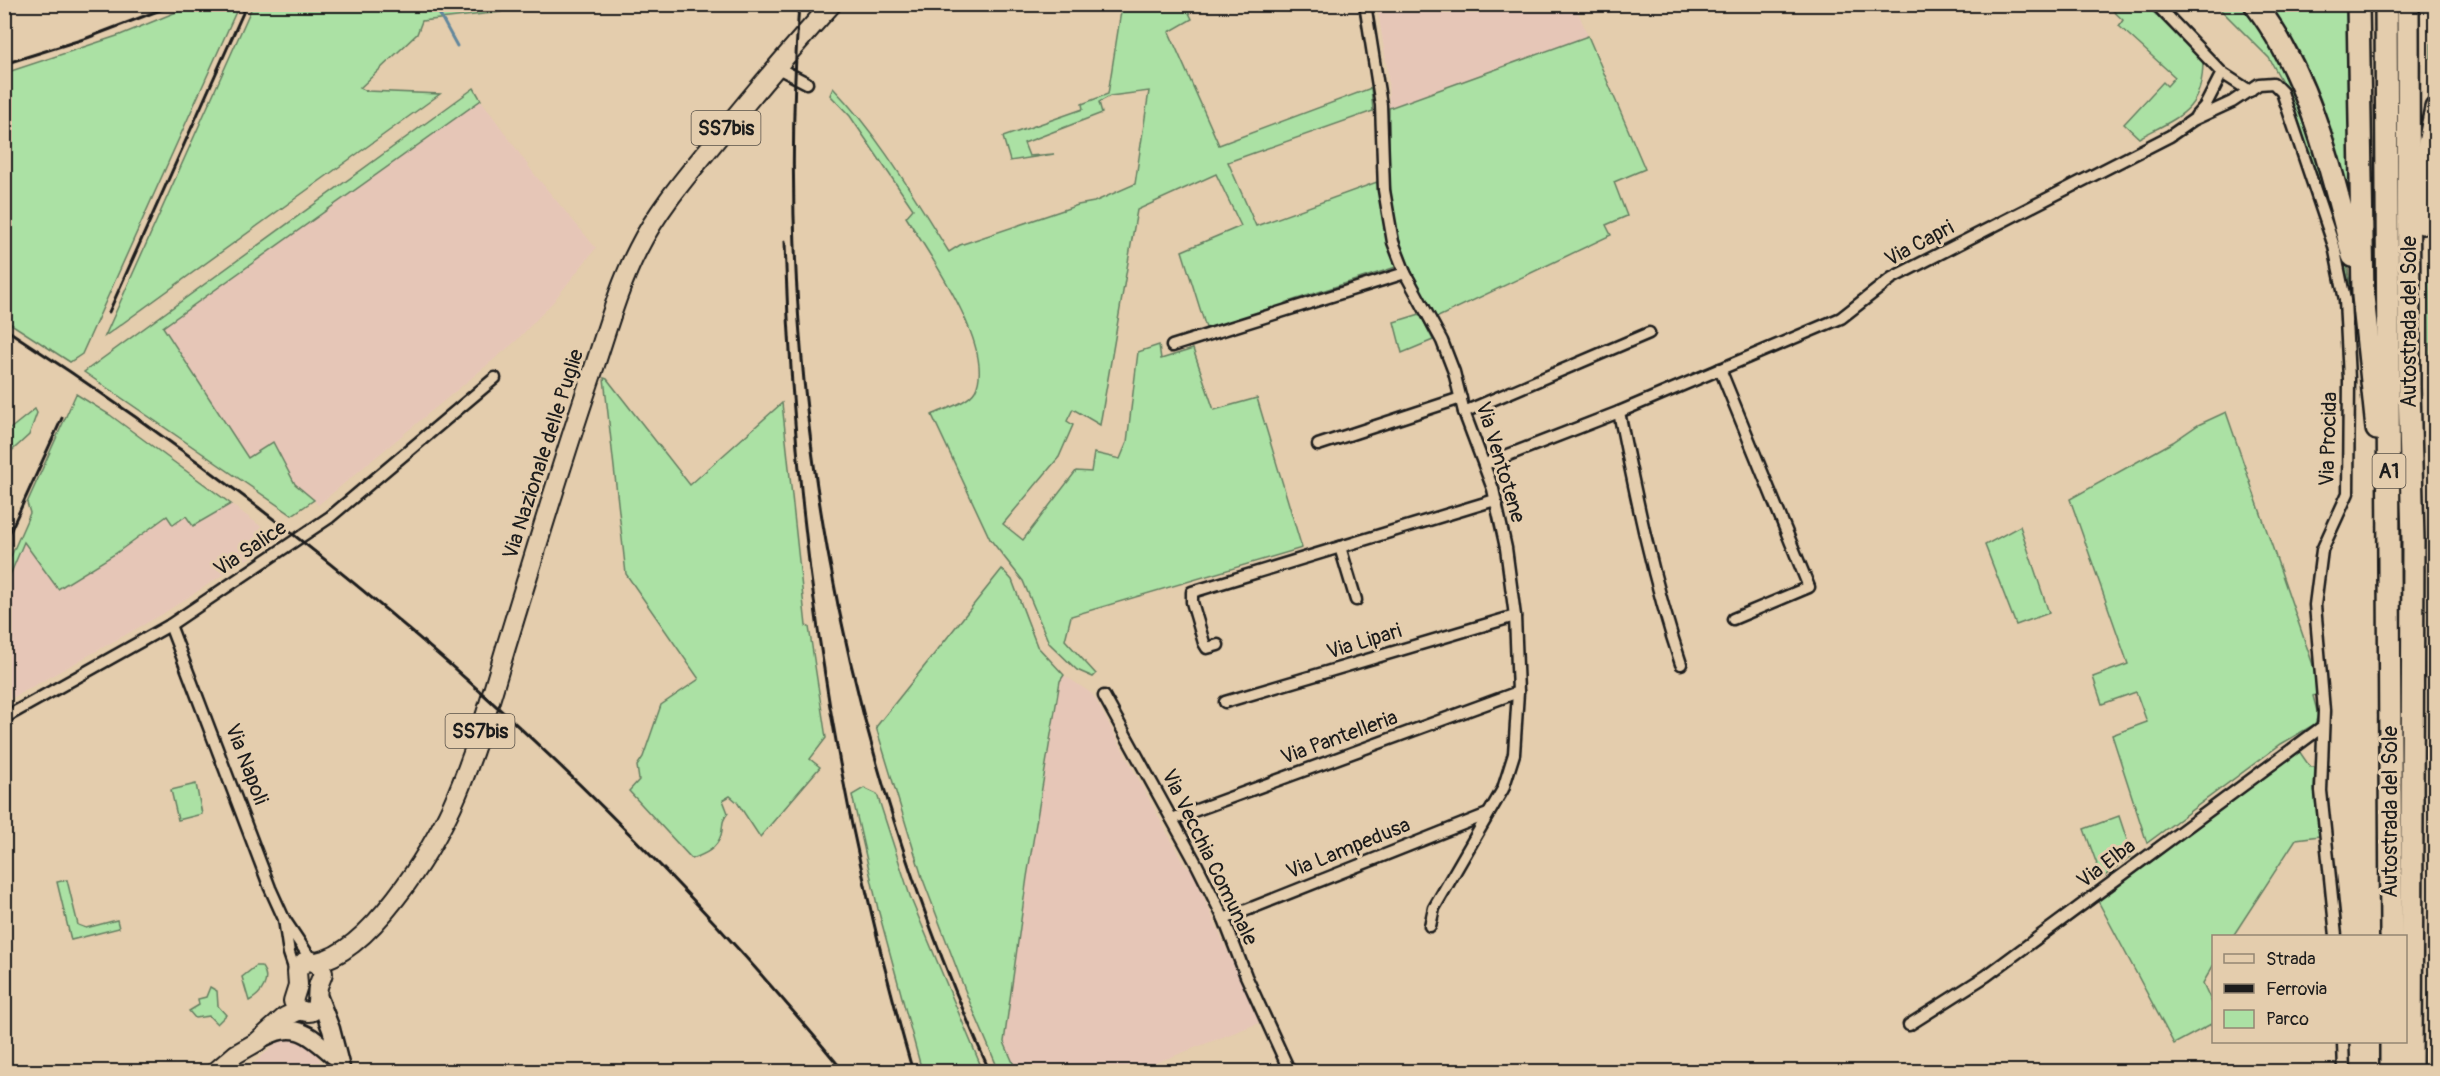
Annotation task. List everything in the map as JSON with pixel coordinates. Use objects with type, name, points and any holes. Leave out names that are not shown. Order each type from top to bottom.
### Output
[{"type":"highway","points":[[2255,4],[2291,60],[2316,122],[2336,186],[2363,296]]},
{"type":"highway","points":[[2358,4],[2363,296],[2389,536]]},
{"type":"highway","name":"Autostrada del Sole","points":[[2386,4],[2391,935]]},
{"type":"highway","name":"Autostrada del Sole","points":[[2408,4],[2409,331],[2413,540],[2411,1071]]},
{"type":"highway","points":[[2409,230],[2420,136],[2421,4]]},
{"type":"highway","points":[[2409,331],[2419,275],[2425,164],[2436,108]]},
{"type":"highway","points":[[2391,1043],[2391,1071]]},
{"type":"main road","name":"Via Nazionale delle Puglie","points":[[351,945],[334,956],[301,964],[299,998],[316,1007],[319,990],[351,945],[397,897],[440,830],[459,790],[482,725],[581,404],[621,287],[652,223],[776,67],[832,4]]},
{"type":"main road","points":[[314,961],[323,973],[319,990],[339,1066]]},
{"type":"main road","points":[[257,1042],[285,1017],[299,998]]},
{"type":"main road","points":[[236,1054],[252,1034],[299,998]]},
{"type":"main road","name":"Via Napoli","points":[[299,998],[321,1029],[339,1066]]},
{"type":"main road","points":[[215,1071],[236,1054],[275,1032],[286,1029],[297,1029],[311,1035],[339,1066]]},
{"type":"street","name":"Via Ventotene","points":[[1365,4],[1381,105],[1384,190],[1393,242],[1405,273],[1442,341],[1464,412],[1485,464],[1506,548],[1515,616],[1518,692],[1514,754],[1503,789],[1434,908],[1430,926]]},
{"type":"street","points":[[2156,4],[2222,72],[2250,91]]},
{"type":"street","points":[[776,67],[807,83]]},
{"type":"street","points":[[2193,120],[2205,106],[2222,72]]},
{"type":"street","name":"Via Procida","points":[[2250,91],[2259,84],[2273,83],[2282,92],[2334,246],[2345,300],[2349,379],[2348,492],[2322,550],[2315,605],[2324,711],[2321,792],[2336,935]]},
{"type":"street","name":"Via Capri","points":[[1485,464],[1619,412],[1841,318],[1857,308],[1892,278],[2170,136],[2193,120],[2250,91]]},
{"type":"street","points":[[1172,346],[1405,273]]},
{"type":"street","points":[[1464,412],[1649,333]]},
{"type":"street","points":[[1720,369],[1809,587],[1733,618]]},
{"type":"street","name":"Via Salice","points":[[4,718],[170,625],[330,517],[495,378]]},
{"type":"street","points":[[1318,446],[1461,398]]},
{"type":"street","points":[[1619,412],[1642,529],[1681,664]]},
{"type":"street","points":[[1218,645],[1207,648],[1204,643],[1192,602],[1192,592],[1495,500]]},
{"type":"street","points":[[1340,547],[1356,600]]},
{"type":"street","name":"Via Lipari","points":[[1225,702],[1515,616]]},
{"type":"street","name":"Via Napoli","points":[[170,625],[270,888],[284,919],[314,961]]},
{"type":"street","name":"Via Pantelleria","points":[[1172,819],[1518,692]]},
{"type":"street","name":"Via Vecchia Comunale","points":[[1104,696],[1224,919],[1246,976],[1290,1071]]},
{"type":"street","name":"Via Elba","points":[[1909,1025],[1986,976],[2322,727]]},
{"type":"street","name":"Via Lampedusa","points":[[1224,919],[1488,814]]},
{"type":"street","name":"Via Napoli","points":[[284,919],[299,998]]},
{"type":"street","points":[[2343,1043],[2344,1071]]},
{"type":"shaded area","points":[[1377,5],[1575,5],[1588,36],[1389,108],[1388,74]]},
{"type":"shaded area","points":[[481,100],[535,175],[596,248],[553,302],[515,342],[318,505],[312,497],[295,484],[273,442],[248,458],[163,327]]},
{"type":"shaded area","points":[[231,504],[278,539],[161,615],[5,702],[5,587],[24,541],[58,589],[115,554],[168,516],[186,516],[193,526]]},
{"type":"shaded area","points":[[1064,675],[1095,698],[1185,866],[1191,868],[1259,1023],[1135,1071],[1017,1071],[1004,1042],[1027,877],[1060,681]]},
{"type":"shaded area","points":[[281,1038],[292,1038],[304,1043],[316,1053],[326,1071],[245,1072]]},
{"type":"green space","points":[[196,4],[239,5],[82,354],[70,362],[5,320],[5,73],[120,35]]},
{"type":"green space","points":[[253,5],[508,5],[501,12],[422,21],[417,34],[360,88],[367,91],[440,94],[105,336]]},
{"type":"green space","points":[[1122,5],[1185,5],[1192,19],[1169,32],[1219,145],[1371,88],[1373,111],[1228,162],[1256,226],[1377,182],[1385,231],[1396,267],[1285,303],[1280,308],[1235,324],[1206,328],[1182,251],[1241,226],[1216,174],[1137,210],[1100,425],[1073,409],[1067,421],[1073,425],[1059,457],[1003,524],[1023,540],[1076,471],[1091,472],[1094,453],[1120,459],[1127,442],[1138,352],[1159,345],[1161,359],[1193,349],[1214,410],[1257,398],[1302,548],[1071,616],[1065,640],[1096,674],[1093,677],[1077,670],[1049,643],[1023,581],[990,539],[932,415],[961,402],[975,391],[979,373],[977,351],[957,302],[906,217],[913,209],[850,116],[830,95],[833,88],[866,126],[949,252],[960,245],[1078,205],[1094,202],[1135,184],[1149,91],[1110,96],[1099,102],[1102,113],[1024,143],[1029,156],[1054,154],[1010,161],[1003,137],[1083,109],[1082,104],[1108,94]]},
{"type":"green space","points":[[2107,5],[2146,5],[2203,61],[2198,92],[2186,111],[2139,138],[2124,124],[2163,82],[2167,86],[2175,77],[2119,26],[2123,20]]},
{"type":"green space","points":[[2216,5],[2248,5],[2292,76],[2342,228],[2354,311],[2352,311],[2348,279],[2339,245],[2286,89],[2269,58]]},
{"type":"green space","points":[[2261,5],[2352,5],[2355,209],[2346,211]]},
{"type":"green space","points":[[2436,5],[2435,83],[2431,82],[2431,10],[2435,10]]},
{"type":"green space","points":[[1588,36],[1645,169],[1614,182],[1627,216],[1606,225],[1611,235],[1436,318],[1407,262],[1396,226],[1390,176],[1389,108]]},
{"type":"green space","points":[[474,88],[481,100],[163,327],[248,458],[273,442],[295,484],[314,500],[292,515],[84,372]]},
{"type":"green space","points":[[2435,141],[2436,458],[2430,400],[2428,248]]},
{"type":"green space","points":[[1420,314],[1433,340],[1402,353],[1394,322]]},
{"type":"green space","points":[[604,378],[690,485],[782,403],[806,626],[809,627],[826,738],[810,759],[820,767],[760,837],[737,802],[730,796],[723,800],[728,813],[717,844],[692,859],[629,791],[639,780],[637,766],[643,757],[661,705],[699,679],[626,574]]},
{"type":"green space","points":[[76,394],[110,415],[231,504],[193,526],[186,516],[173,525],[167,516],[115,554],[58,589],[24,542],[5,587],[5,570],[30,513],[27,503]]},
{"type":"green space","points":[[35,409],[37,413],[29,435],[5,457],[5,433]]},
{"type":"green space","points":[[2226,412],[2313,665],[2319,693],[2313,696],[2318,715],[2315,724],[2281,744],[2147,843],[2112,735],[2147,722],[2136,692],[2102,704],[2093,677],[2128,664],[2070,499],[2173,442],[2198,425]]},
{"type":"green space","points":[[2020,526],[2049,613],[2016,625],[1985,545]]},
{"type":"green space","points":[[1002,569],[1012,580],[1037,646],[1064,675],[1060,681],[1027,877],[1004,1042],[1017,1072],[999,1071],[968,998],[922,877],[876,727]]},
{"type":"green space","points":[[2299,751],[2310,767],[2315,767],[2314,787],[2319,836],[2296,839],[2234,935],[2212,935],[2212,968],[2203,983],[2212,1003],[2212,1024],[2174,1044],[2098,901]]},
{"type":"green space","points":[[196,784],[202,814],[178,820],[171,790]]},
{"type":"green space","points":[[864,788],[877,794],[911,899],[983,1071],[922,1071],[878,909],[852,795]]},
{"type":"green space","points":[[2119,816],[2132,855],[2102,878],[2084,829]]},
{"type":"green space","points":[[67,880],[78,925],[86,928],[117,920],[119,928],[71,940],[57,882]]},
{"type":"green space","points":[[256,966],[261,966],[266,976],[264,986],[249,1001],[242,977]]},
{"type":"green space","points":[[210,987],[217,991],[218,1006],[226,1015],[217,1024],[209,1016],[195,1018],[189,1011],[199,1005],[198,999],[206,997]]},
{"type":"waterway","points":[[434,4],[457,46]]},
{"type":"railway","points":[[4,64],[87,38],[176,4]]},
{"type":"railway","points":[[109,312],[247,4]]},
{"type":"railway","points":[[799,4],[793,142],[796,279],[808,415],[827,550],[855,683],[892,814],[937,944],[990,1072]]},
{"type":"railway","points":[[785,241],[797,452],[822,660],[861,867],[885,970],[913,1072]]},
{"type":"railway","points":[[4,328],[121,407],[235,490],[346,577],[453,667],[557,762],[656,861],[752,965],[844,1072]]},
{"type":"railway","points":[[4,545],[62,418]]}]
